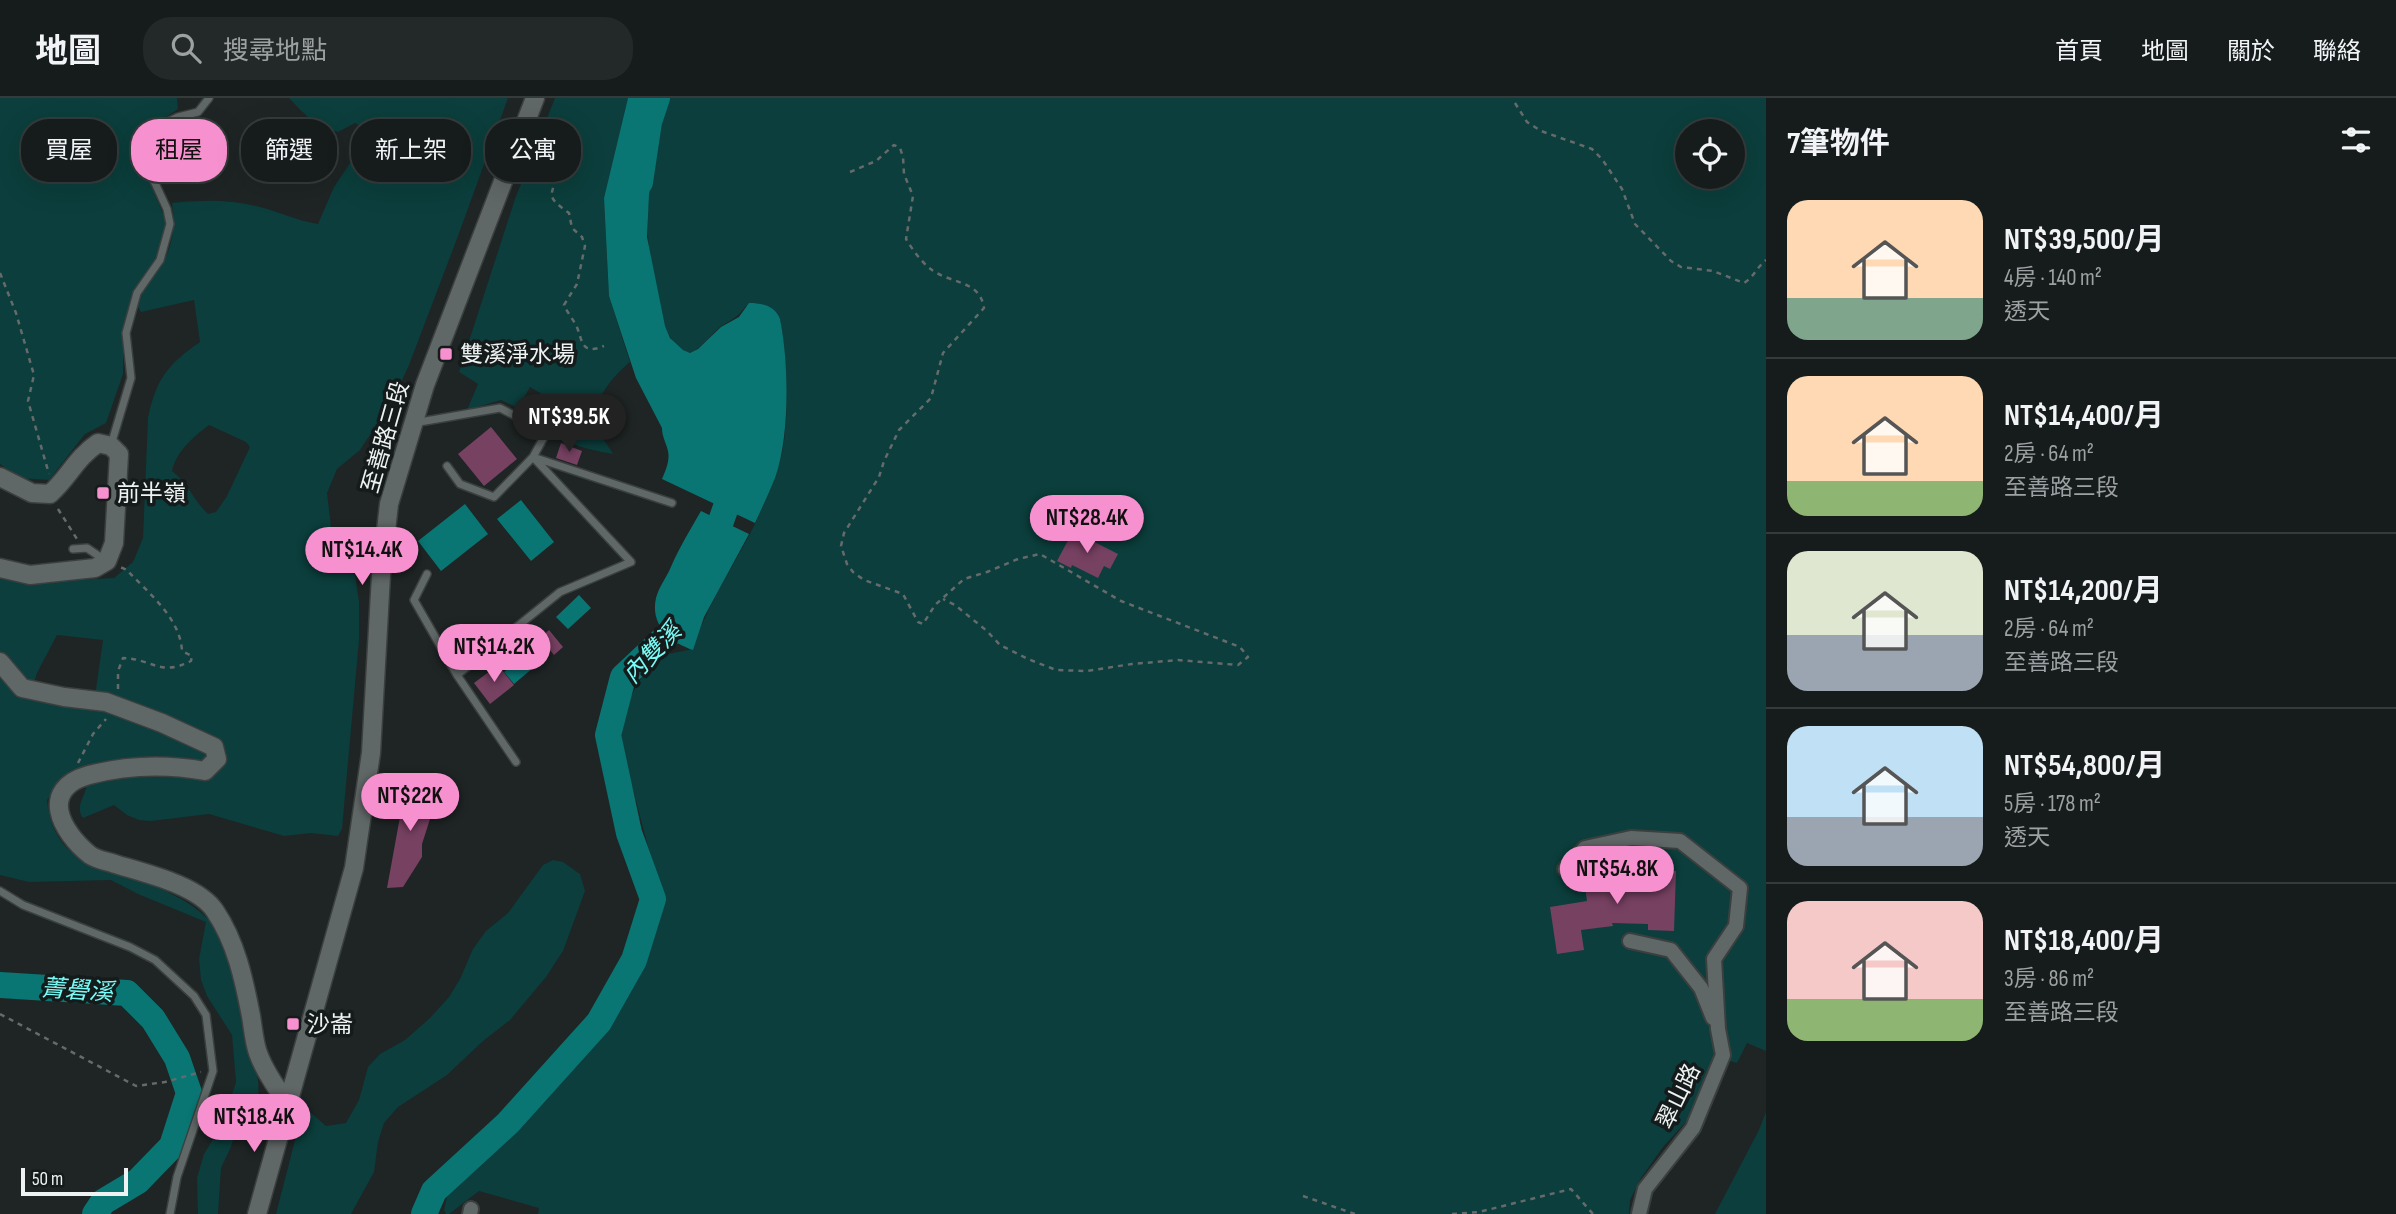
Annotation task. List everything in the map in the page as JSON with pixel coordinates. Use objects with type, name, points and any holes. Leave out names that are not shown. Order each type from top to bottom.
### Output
[{"type":"street","name":"至善路三段","points":[[257,1214],[354,868],[371,752],[381,575],[390,504],[425,385],[534,98]]},
{"type":"street","points":[[0,477],[32,493],[64,481],[82,454],[98,443],[111,446],[119,454],[114,543],[107,561],[95,568],[30,575],[0,568]]},
{"type":"street","points":[[0,662],[22,688],[117,701],[214,747],[216,759],[205,771],[150,766],[115,769],[79,778],[61,793],[58,802],[60,816],[72,835],[92,856],[182,887],[193,892],[214,909],[232,943],[243,974],[258,1054],[288,1104]]},
{"type":"street","name":"翠山路","points":[[1565,869],[1585,848],[1631,838],[1680,841],[1740,888],[1736,926],[1714,958],[1718,1029],[1723,1055],[1693,1128],[1645,1189],[1639,1214]]},
{"type":"street","points":[[1630,941],[1671,950],[1701,988],[1718,1029]]},
{"type":"lane","points":[[111,446],[131,378],[126,333],[137,293],[160,260],[170,224],[167,209],[149,170],[147,144],[155,128],[178,117],[198,112],[209,98]]},
{"type":"lane","points":[[414,423],[500,408],[523,420],[544,437],[533,457],[494,497],[460,484],[447,466]]},
{"type":"lane","points":[[533,457],[672,503]]},
{"type":"lane","points":[[457,676],[560,592],[631,562],[533,457]]},
{"type":"lane","points":[[73,549],[87,548],[107,561]]},
{"type":"lane","points":[[427,574],[414,600],[457,676],[516,762]]},
{"type":"lane","points":[[0,891],[23,905],[130,947],[155,960],[194,996],[206,1015],[214,1071],[177,1177],[170,1214]]},
{"type":"path","points":[[1515,103],[1527,122],[1541,131],[1592,149],[1597,154],[1622,189],[1635,224],[1671,261],[1681,267],[1713,271],[1744,283],[1754,277],[1766,260]]},
{"type":"path","points":[[850,172],[876,161],[894,145],[900,148],[904,174],[912,197],[906,239],[931,270],[976,289],[983,299],[984,308],[943,353],[931,398],[899,430],[879,477],[844,533],[841,546],[853,572],[864,580],[903,594],[918,622],[923,624],[935,605],[964,579],[1018,559],[1040,554],[1121,601],[1240,647],[1248,657],[1238,665],[1178,660],[1086,671],[1056,670],[1000,645],[955,605],[943,599]]},
{"type":"path","points":[[555,182],[550,193],[552,200],[569,213],[572,228],[582,237],[585,246],[577,284],[564,305],[575,322],[581,344],[587,349],[604,346]]},
{"type":"path","points":[[0,274],[16,313],[34,375],[28,401],[49,473],[49,486],[61,516],[77,539]]},
{"type":"path","points":[[75,767],[93,734],[117,701],[118,671],[123,658],[139,659],[157,667],[170,668],[191,661],[192,656],[182,651],[177,630],[166,612],[127,570],[107,561]]},
{"type":"path","points":[[0,1014],[136,1086],[165,1082],[195,1072]]},
{"type":"path","points":[[1452,1214],[1479,1212],[1571,1189],[1593,1214]]},
{"type":"path","points":[[1303,1196],[1355,1214]]},
{"type":"shaded area","points":[[0,98],[177,98],[178,109],[163,119],[131,119],[131,182],[150,182],[167,224],[157,258],[135,288],[123,327],[123,374],[106,423],[85,434],[49,480],[20,478],[0,464]]},
{"type":"shaded area","points":[[289,98],[508,98],[500,119],[485,119],[485,161],[409,365],[394,398],[360,450],[337,469],[327,493],[331,527],[342,558],[355,575],[359,601],[359,640],[342,829],[338,836],[311,833],[284,836],[209,814],[139,820],[114,805],[83,818],[80,805],[87,782],[60,782],[47,800],[55,832],[72,853],[186,902],[206,917],[220,938],[235,982],[254,1057],[258,1093],[254,1117],[242,1115],[221,1168],[218,1214],[198,1214],[197,1178],[204,1154],[222,1125],[236,1082],[232,1035],[207,996],[201,980],[199,959],[206,922],[111,880],[29,882],[0,875],[0,576],[13,580],[50,581],[114,578],[133,562],[143,538],[148,418],[151,404],[172,365],[200,342],[194,300],[141,312],[137,305],[169,248],[173,230],[172,203],[227,201],[260,207],[318,224],[334,187],[351,162],[351,182],[471,182],[471,119],[351,119],[351,125],[338,132],[337,119],[311,119]],"holes":[[[209,425],[246,442],[250,447],[227,496],[216,512],[208,514],[172,471],[174,464],[181,451]],[[57,635],[103,640],[94,703],[30,695],[37,673]]]},
{"type":"shaded area","points":[[555,98],[628,98],[604,198],[609,296],[630,362],[609,383],[596,411],[598,430],[613,454],[577,445],[560,438],[544,426],[560,405],[530,387],[518,408],[501,400],[467,410],[478,384],[459,372],[522,182],[581,182],[581,119],[547,119]]},
{"type":"shaded area","points":[[628,98],[651,98],[645,117],[643,140],[654,163],[647,237],[665,326],[670,338],[690,353],[721,327],[739,317],[749,303],[768,306],[780,319],[785,356],[786,421],[775,478],[755,523],[662,479],[668,454],[662,428],[636,378],[609,296],[604,198]]},
{"type":"shaded area","points":[[668,98],[1766,98],[1766,1051],[1747,1043],[1737,1063],[1716,1057],[1694,1113],[1663,1147],[1641,1178],[1630,1200],[1629,1214],[538,1214],[539,1208],[479,1191],[446,1214],[444,1210],[449,1188],[518,1123],[564,1072],[642,971],[662,900],[619,745],[623,710],[640,680],[663,655],[693,649],[713,601],[763,506],[783,448],[786,383],[780,319],[746,306],[703,345],[690,353],[674,343],[665,326],[654,281],[648,236],[648,203],[659,129]]},
{"type":"shaded area","points":[[521,500],[554,542],[531,561],[497,519]]},
{"type":"shaded area","points":[[465,504],[488,534],[441,571],[418,541]]},
{"type":"shaded area","points":[[701,511],[749,534],[704,617],[693,650],[664,631],[659,624],[655,608],[659,590]]},
{"type":"shaded area","points":[[579,595],[591,608],[568,629],[556,617]]},
{"type":"shaded area","points":[[527,645],[541,661],[514,684],[504,672],[512,666],[508,661]]},
{"type":"shaded area","points":[[553,860],[563,862],[580,874],[585,891],[563,951],[546,977],[510,1020],[447,1075],[398,1107],[384,1123],[374,1172],[351,1214],[276,1214],[301,1117],[305,1112],[310,1112],[326,1126],[346,1123],[359,1100],[368,1067],[380,1054],[405,1040],[449,997],[473,949],[486,931],[508,913],[543,865]]},
{"type":"shaded area","points":[[1766,1112],[1766,1214],[1715,1214],[1759,1130]]},
{"type":"building","points":[[531,401],[545,411],[537,422],[523,412]]},
{"type":"building","points":[[491,427],[517,459],[484,486],[458,454]]},
{"type":"building","points":[[561,443],[582,451],[577,465],[556,458]]},
{"type":"building","points":[[1073,531],[1118,554],[1110,569],[1104,566],[1098,578],[1057,561]]},
{"type":"building","points":[[549,630],[563,647],[554,655],[540,638]]},
{"type":"building","points":[[498,665],[514,685],[490,704],[474,683]]},
{"type":"building","points":[[416,781],[429,787],[431,816],[422,844],[422,857],[403,887],[387,888],[406,784]]},
{"type":"building","points":[[1618,868],[1676,871],[1674,931],[1648,930],[1648,924],[1612,923],[1613,926],[1581,930],[1584,950],[1557,954],[1550,907],[1587,901],[1584,880],[1618,875]]},
{"type":"waterway","name":"內雙溪","points":[[640,182],[649,122],[657,98]]},
{"type":"waterway","name":"內雙溪","points":[[710,552],[737,476]]},
{"type":"waterway","name":"內雙溪","points":[[424,1214],[434,1191],[508,1123],[599,1022],[634,960],[653,899],[629,833],[608,735],[623,677],[686,618],[689,608]]},
{"type":"waterway","name":"菁礐溪","points":[[0,985],[127,993],[153,1019],[177,1058],[189,1093],[172,1146],[138,1181],[103,1202],[95,1214]]},
{"type":"place","name":"雙溪淨水場","points":[[446,354]]},
{"type":"place","name":"前半嶺","points":[[103,493]]},
{"type":"place","name":"沙崙","points":[[293,1024]]}]
